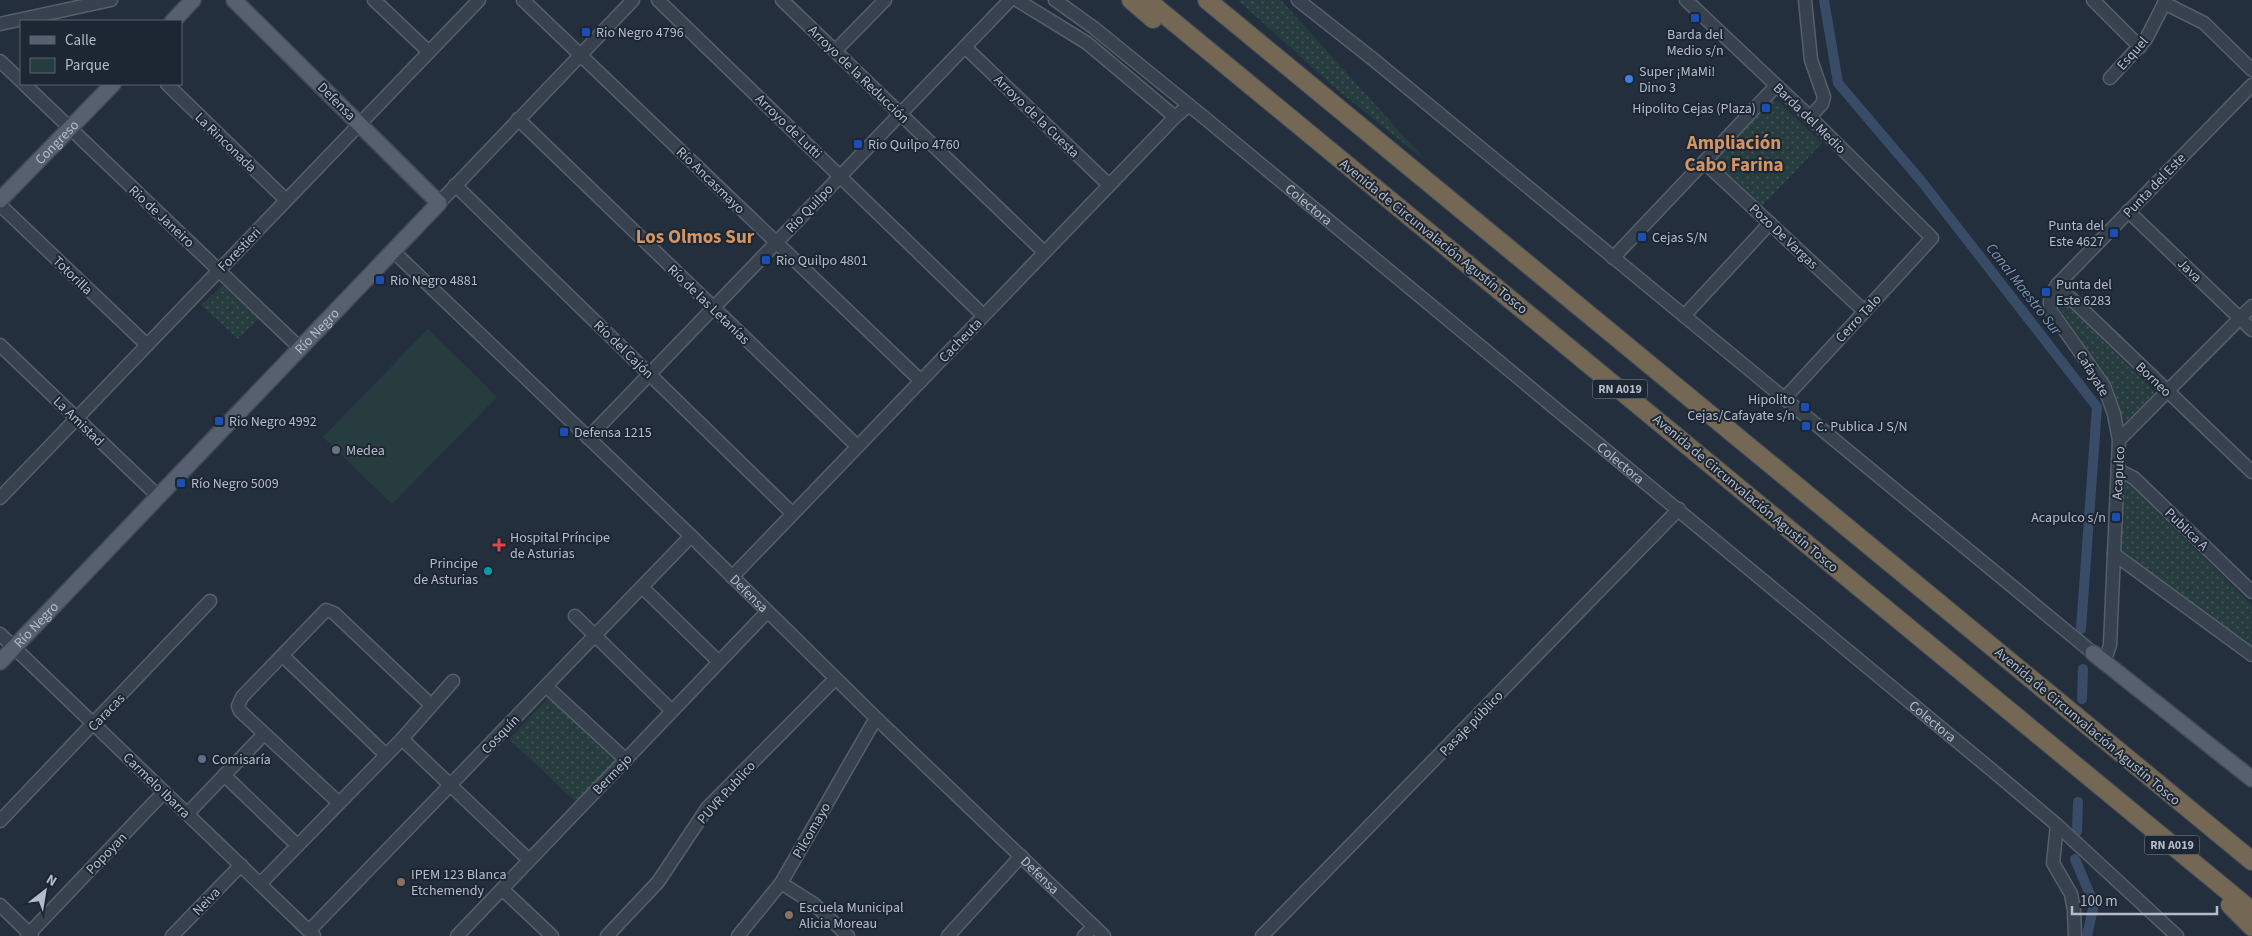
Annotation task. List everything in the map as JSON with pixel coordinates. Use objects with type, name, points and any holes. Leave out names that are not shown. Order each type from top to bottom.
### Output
[{"type":"highway","points":[[1131,0],[1365,193],[1433,236]]},
{"type":"highway","name":"Avenida de Circunvalación Agustín Tosco","points":[[1147,0],[2252,911]]},
{"type":"highway","name":"Avenida de Circunvalación Agustín Tosco","points":[[1207,0],[2252,861]]},
{"type":"highway","points":[[1224,0],[1268,50]]},
{"type":"highway","points":[[2152,779],[2252,850]]},
{"type":"highway","points":[[2176,848],[2252,927]]},
{"type":"main road","points":[[174,20],[194,0]]},
{"type":"main road","name":"Defensa","points":[[234,0],[439,202]]},
{"type":"main road","name":"Congreso","points":[[0,200],[111,85]]},
{"type":"main road","name":"Río Negro","points":[[0,662],[301,349],[439,202]]},
{"type":"main road","points":[[2099,658],[2252,779]]},
{"type":"street","points":[[0,24],[111,0]]},
{"type":"street","points":[[374,0],[429,52]]},
{"type":"street","name":"Forestieri","points":[[2,492],[77,418],[479,0]]},
{"type":"street","name":"Río Ancasmayo","points":[[523,0],[920,380]]},
{"type":"street","name":"Río Negro","points":[[439,202],[633,0]]},
{"type":"street","name":"Arroyo de Lutti","points":[[658,0],[983,315]]},
{"type":"street","name":"Arroyo de la Reducción","points":[[782,0],[1044,252]]},
{"type":"street","points":[[834,51],[885,0]]},
{"type":"street","name":"Río Quilpo","points":[[588,438],[1010,0]]},
{"type":"street","points":[[1017,0],[1069,30],[1087,43],[1175,117]]},
{"type":"street","name":"Colectora","points":[[1055,0],[1094,28],[1189,105],[1679,509],[2057,825],[2177,936]]},
{"type":"street","points":[[1298,0],[2099,658]]},
{"type":"street","name":"Barda del Medio","points":[[1686,0],[1810,117],[1932,238]]},
{"type":"street","points":[[1805,0],[1812,60],[1824,97],[1822,104],[1810,117]]},
{"type":"street","points":[[2093,0],[2140,47]]},
{"type":"street","points":[[2165,2],[2204,23],[2252,70]]},
{"type":"street","name":"Esquel","points":[[2110,78],[2140,47],[2165,2]]},
{"type":"street","name":"Arroyo de la Cuesta","points":[[965,47],[1109,185]]},
{"type":"street","name":"Rio de Janeiro","points":[[0,61],[20,81]]},
{"type":"street","name":"Punta del Este","points":[[2057,285],[2252,84]]},
{"type":"street","name":"Rio de Janeiro","points":[[24,85],[301,349]]},
{"type":"street","name":"La Rinconada","points":[[168,85],[286,200]]},
{"type":"street","points":[[1614,258],[1776,86]]},
{"type":"street","name":"Cacheuta","points":[[732,577],[920,380],[1175,117],[1189,105]]},
{"type":"street","name":"Río de las Letanías","points":[[518,120],[857,446]]},
{"type":"street","name":"Pozo De Vargas","points":[[1704,162],[1864,311]]},
{"type":"street","name":"Río del Cajón","points":[[455,185],[792,513]]},
{"type":"street","name":"Totorilla","points":[[0,205],[147,345]]},
{"type":"street","name":"Java","points":[[2128,211],[2252,330]]},
{"type":"street","points":[[1684,316],[1770,223]]},
{"type":"street","name":"Cerro Talo","points":[[1784,399],[1932,238]]},
{"type":"street","name":"Defensa","points":[[393,251],[691,536],[876,718],[1104,936]]},
{"type":"street","name":"Borneo","points":[[2057,285],[2252,472]]},
{"type":"street","name":"Cafayate","points":[[2057,285],[2050,295],[2051,311],[2104,386],[2114,414],[2118,440]]},
{"type":"street","name":"Acapulco","points":[[2099,658],[2110,645],[2118,440],[2168,393],[2252,306]]},
{"type":"street","name":"La Amistad","points":[[0,345],[159,497]]},
{"type":"street","name":"Publica A","points":[[2118,470],[2134,478],[2252,592]]},
{"type":"street","name":"Pasaje público","points":[[1262,936],[1679,509]]},
{"type":"street","name":"Cosquín","points":[[312,934],[450,786],[691,536]]},
{"type":"street","points":[[2114,554],[2252,655]]},
{"type":"street","points":[[642,587],[719,662]]},
{"type":"street","name":"Caracas","points":[[0,821],[210,601]]},
{"type":"street","points":[[339,803],[240,711],[239,702],[323,612],[326,610],[330,611],[431,705]]},
{"type":"street","name":"Bermejo","points":[[457,936],[767,612]]},
{"type":"street","points":[[574,616],[672,711]]},
{"type":"street","name":"Carmelo Ibarra","points":[[0,634],[312,934]]},
{"type":"street","points":[[283,656],[386,755]]},
{"type":"street","name":"PUVR Publico","points":[[607,936],[658,882],[708,807],[836,679]]},
{"type":"street","points":[[260,884],[402,739],[454,682]]},
{"type":"street","points":[[546,686],[626,760]]},
{"type":"street","name":"Pilcomayo","points":[[738,936],[781,883],[876,718]]},
{"type":"street","points":[[187,814],[264,734]]},
{"type":"street","points":[[402,739],[529,860]]},
{"type":"street","points":[[224,775],[297,845]]},
{"type":"street","name":"Popoyan","points":[[29,935],[164,792]]},
{"type":"street","points":[[2057,825],[2053,863],[2071,894],[2075,936]]},
{"type":"street","points":[[948,936],[1021,856]]},
{"type":"street","name":"Neiva","points":[[176,935],[241,865]]},
{"type":"street","points":[[781,883],[814,904],[848,936]]},
{"type":"street","points":[[502,889],[552,936]]},
{"type":"street","points":[[0,905],[29,935]]},
{"type":"street","points":[[1084,936],[1094,926]]},
{"type":"green space","points":[[1238,0],[1281,0],[1426,161],[1334,87]]},
{"type":"green space","points":[[1769,100],[1779,102],[1822,143],[1762,206],[1719,165],[1716,160],[1716,154]]},
{"type":"green space","points":[[223,285],[260,317],[238,339],[201,305]]},
{"type":"green space","points":[[2061,298],[2154,391],[2155,396],[2132,422],[2124,420],[2120,414],[2093,360],[2056,303]]},
{"type":"green space","points":[[428,329],[497,397],[392,504],[323,437]]},
{"type":"green space","points":[[2124,483],[2130,484],[2252,605],[2252,648],[2124,552],[2120,544],[2121,488]]},
{"type":"green space","points":[[552,694],[621,760],[578,804],[509,739]]},
{"type":"waterway","name":"Canal Maestro Sur","points":[[1824,0],[1838,83],[1922,182],[2097,407],[2081,629]]},
{"type":"waterway","name":"Canal Maestro Sur","points":[[2082,699],[2083,669]]},
{"type":"waterway","name":"Canal Maestro Sur","points":[[2077,831],[2078,802]]},
{"type":"waterway","name":"Canal Maestro Sur","points":[[2075,859],[2094,904],[2087,936]]},
{"type":"place","name":"Barda del Medio s/n","points":[[1695,18]]},
{"type":"place","name":"Rio Negro 4796","points":[[586,32]]},
{"type":"place","name":"Super ¡MaMi! Dino 3","points":[[1629,79]]},
{"type":"place","name":"Hipolito Cejas (Plaza)","points":[[1766,108]]},
{"type":"place","name":"Rio Quilpo 4760","points":[[858,144]]},
{"type":"place","name":"Punta del Este 4627","points":[[2114,233]]},
{"type":"place","name":"Cejas S/N","points":[[1642,237]]},
{"type":"place","name":"Rio Quilpo 4801","points":[[766,260]]},
{"type":"place","name":"Rio Negro 4881","points":[[380,280]]},
{"type":"place","name":"Punta del Este 6283","points":[[2046,292]]},
{"type":"place","name":"Hipolito Cejas/Cafayate s/n","points":[[1805,407]]},
{"type":"place","name":"Rio Negro 4992","points":[[219,421]]},
{"type":"place","name":"C. Publica J S/N","points":[[1806,426]]},
{"type":"place","name":"Defensa 1215","points":[[564,432]]},
{"type":"place","name":"Medea","points":[[336,450]]},
{"type":"place","name":"Río Negro 5009","points":[[181,483]]},
{"type":"place","name":"Acapulco s/n","points":[[2116,517]]},
{"type":"place","name":"Hospital Príncipe de Asturias","points":[[499,545]]},
{"type":"place","name":"Principe de Asturias","points":[[488,571]]},
{"type":"place","name":"Comisaría","points":[[202,759]]},
{"type":"place","name":"IPEM 123 Blanca Etchemendy","points":[[401,882]]},
{"type":"place","name":"Escuela Municipal Alicia Moreau","points":[[789,915]]},
{"type":"district","name":"Ampliación Cabo Farina","points":[[1734,153]]},
{"type":"district","name":"Los Olmos Sur","points":[[695,236]]}]
